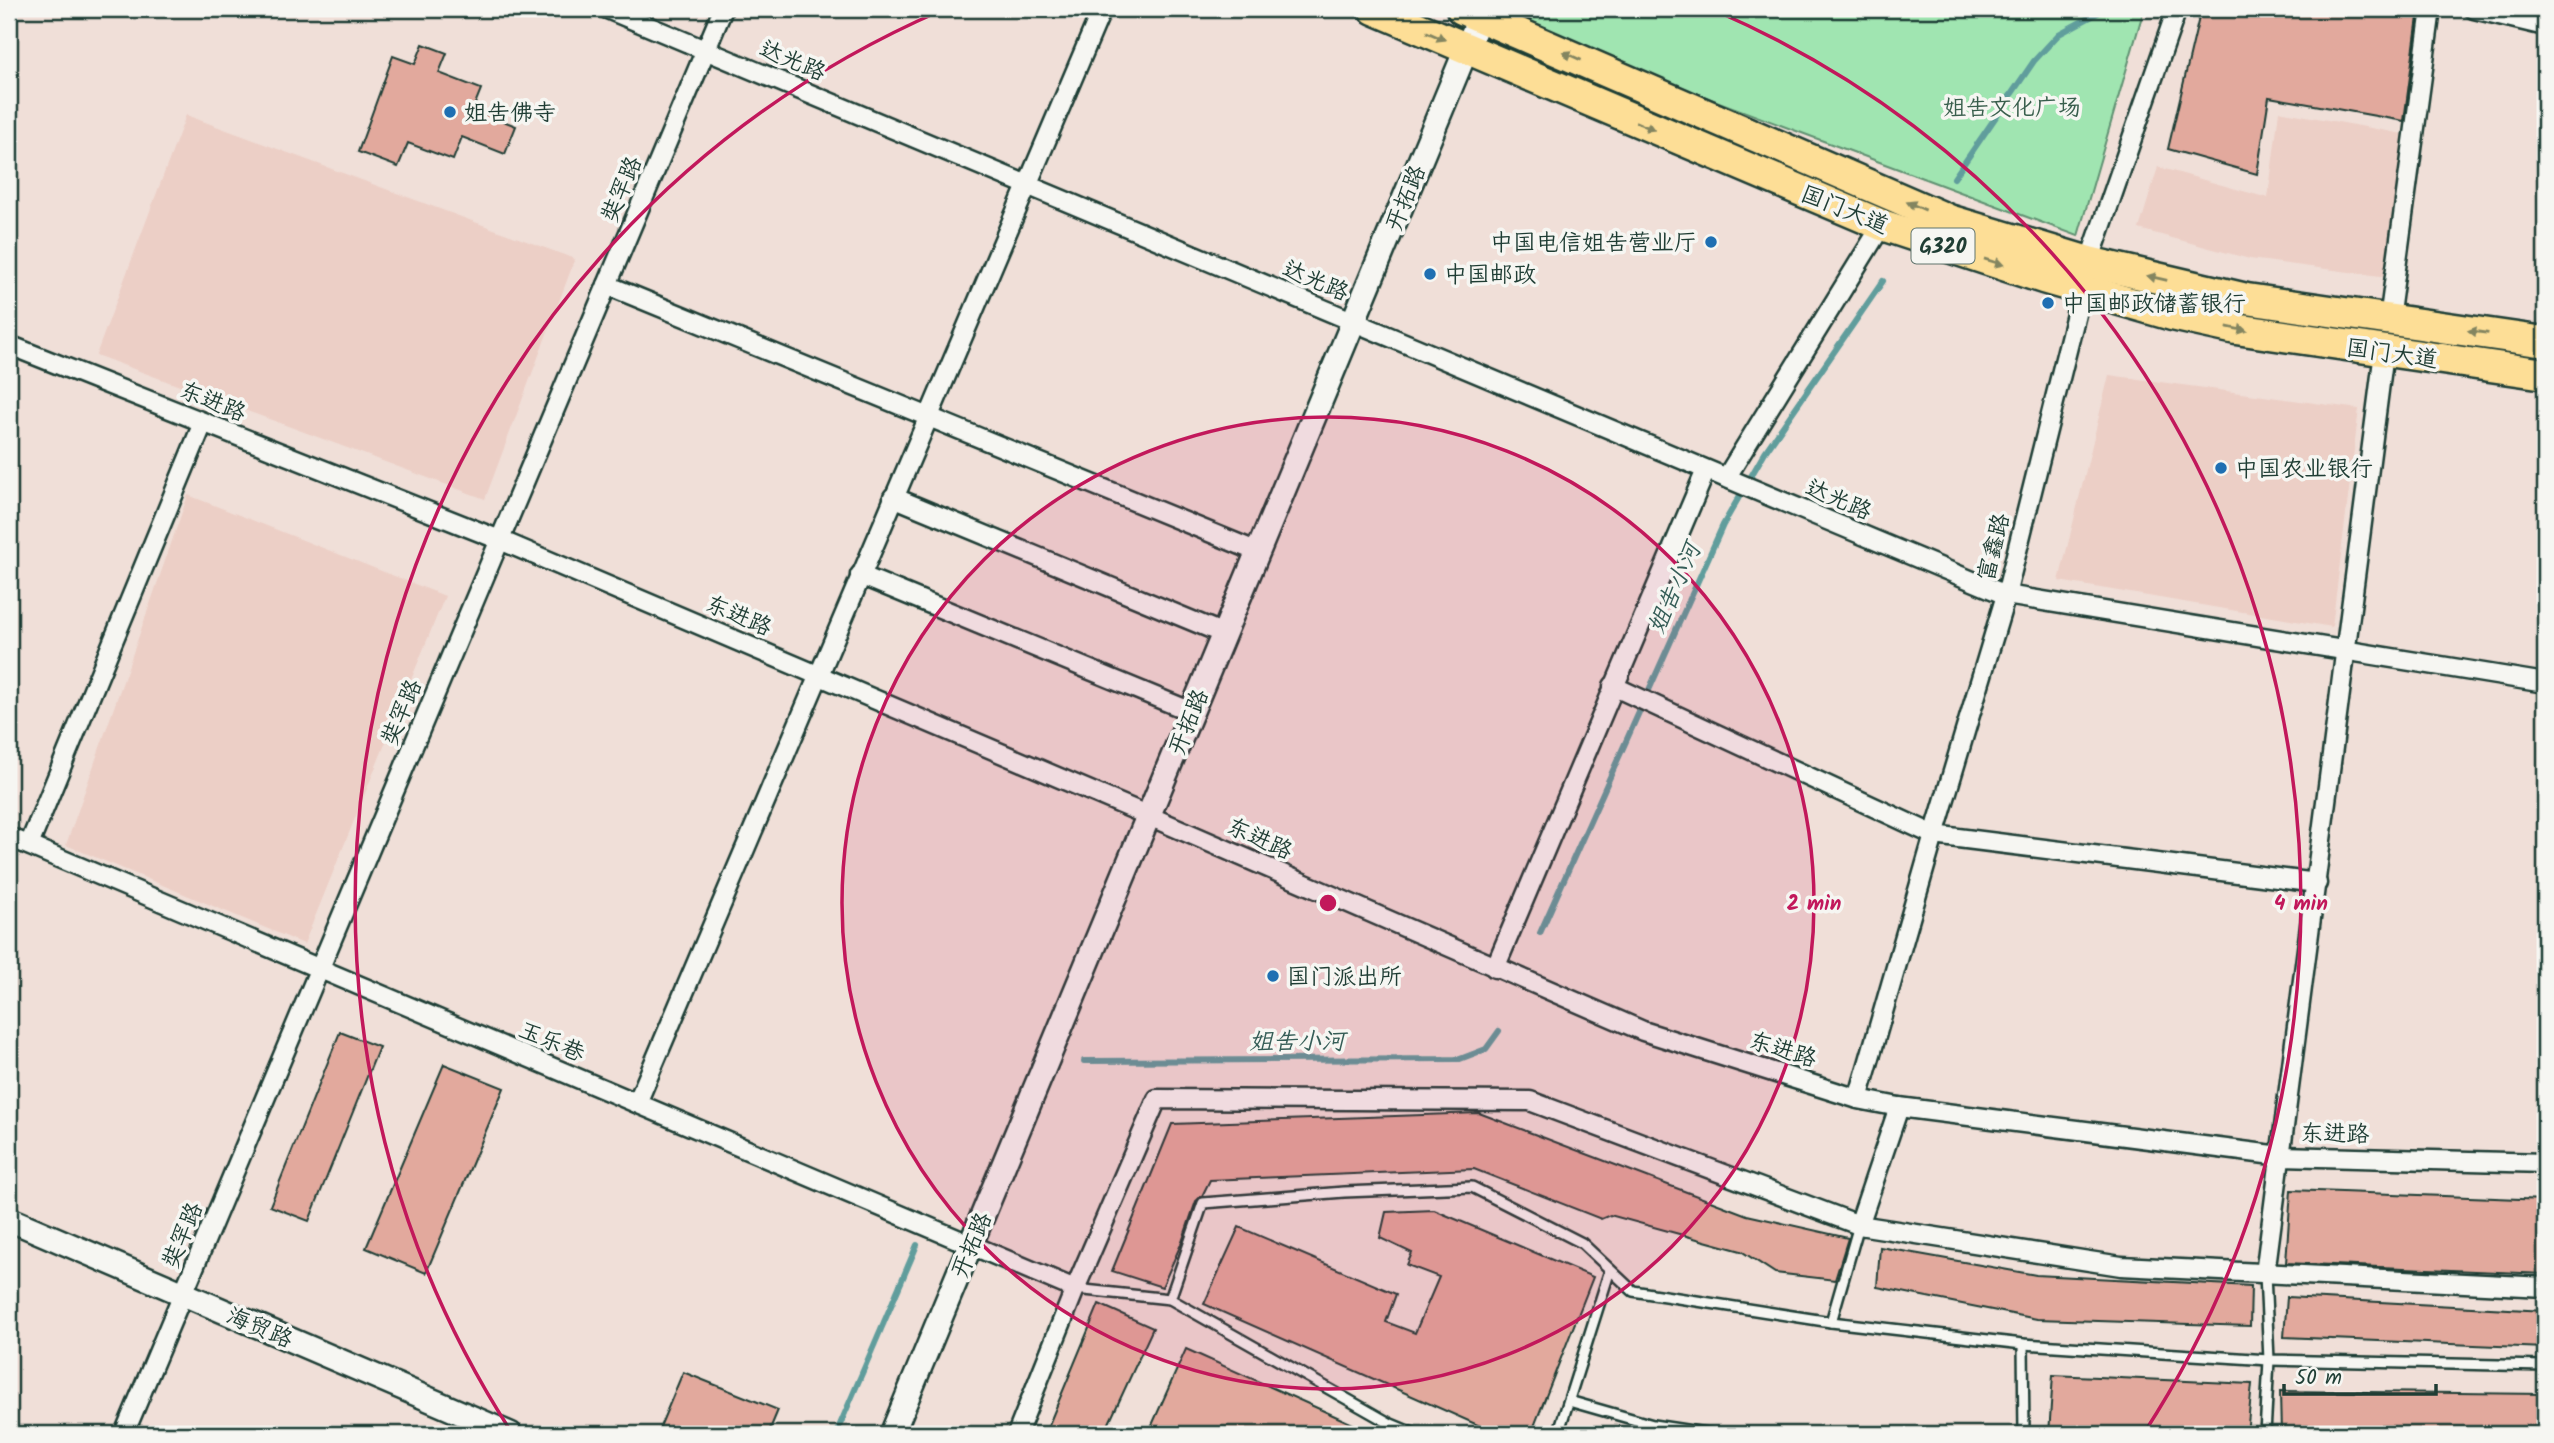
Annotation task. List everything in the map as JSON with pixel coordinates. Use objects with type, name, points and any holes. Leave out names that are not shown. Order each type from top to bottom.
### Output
[{"type":"highway","name":"国门大道","points":[[1374,9],[1882,225],[1957,251],[2086,275],[2545,342]]},
{"type":"highway","name":"国门大道","points":[[1475,11],[1949,220],[2086,275],[2172,315],[2236,329],[2545,374]]},
{"type":"street","name":"达光路","points":[[607,9],[2006,595],[2545,683]]},
{"type":"street","name":"奘罕路","points":[[124,1434],[723,9]]},
{"type":"street","points":[[637,1103],[1102,9]]},
{"type":"street","name":"富鑫路","points":[[1858,1099],[2006,595],[2086,275],[2177,9]]},
{"type":"street","points":[[2389,320],[2431,9]]},
{"type":"street","points":[[2474,9],[2545,26]]},
{"type":"street","name":"开拓路","points":[[892,1434],[1467,49],[1475,11]]},
{"type":"street","points":[[1730,479],[1882,225]]},
{"type":"street","points":[[607,285],[1258,552]]},
{"type":"street","name":"东进路","points":[[9,345],[500,540],[1149,816],[1643,1031],[1858,1099],[1899,1107],[2281,1156],[2545,1163]]},
{"type":"street","points":[[2266,1274],[2384,352]]},
{"type":"street","points":[[29,845],[203,423]]},
{"type":"street","points":[[1495,968],[1706,470]]},
{"type":"street","points":[[893,497],[1224,634]]},
{"type":"street","points":[[860,575],[1192,712]]},
{"type":"street","points":[[1613,686],[1934,835],[2316,883]]},
{"type":"street","name":"玉乐巷","points":[[9,837],[1075,1289]]},
{"type":"street","points":[[1017,1434],[1075,1289],[1157,1099],[1530,1101],[1859,1225],[2121,1266],[2545,1287]]},
{"type":"street","points":[[1859,1225],[1899,1107]]},
{"type":"street","name":"海贸路","points":[[9,1219],[510,1434]]},
{"type":"lane","points":[[1170,1299],[1203,1203],[1472,1186],[1582,1243],[1633,1291],[1831,1322],[2023,1344],[2269,1360],[2545,1366]]},
{"type":"lane","points":[[1831,1322],[1859,1225]]},
{"type":"lane","points":[[1558,1434],[1610,1270]]},
{"type":"lane","points":[[2265,1434],[2269,1360],[2266,1274]]},
{"type":"lane","points":[[1075,1289],[1170,1299],[1391,1424],[1415,1434]]},
{"type":"lane","points":[[2023,1344],[2024,1434]]},
{"type":"lane","points":[[1569,1401],[1653,1425],[1712,1434]]},
{"type":"lane","points":[[1387,1434],[1391,1424]]},
{"type":"shaded area","points":[[2279,111],[2403,134],[2388,277],[2250,259],[2139,229],[2158,167],[2268,198]]},
{"type":"shaded area","points":[[186,115],[575,259],[485,499],[96,355]]},
{"type":"shaded area","points":[[2109,375],[2359,409],[2332,627],[2059,581]]},
{"type":"shaded area","points":[[188,495],[445,596],[304,944],[66,845]]},
{"type":"green space","name":"姐告文化广场","points":[[1522,9],[2144,9],[2078,236],[1542,36]]},
{"type":"building","points":[[2201,9],[2370,9],[2418,17],[2404,121],[2269,97],[2257,174],[2168,149]]},
{"type":"building","points":[[423,44],[447,53],[439,73],[481,89],[473,109],[516,126],[505,154],[462,137],[453,160],[408,143],[398,167],[358,152],[393,56],[415,64]]},
{"type":"building","points":[[340,1032],[379,1047],[309,1221],[270,1206]]},
{"type":"building","points":[[444,1064],[504,1088],[426,1273],[366,1248]]},
{"type":"building","points":[[1479,1113],[1747,1215],[1848,1238],[1835,1280],[1775,1273],[1741,1251],[1610,1215],[1601,1219],[1474,1169],[1210,1180],[1202,1196],[1196,1201],[1162,1287],[1112,1271],[1172,1124]]},
{"type":"building","points":[[2291,1190],[2545,1200],[2545,1274],[2286,1263]]},
{"type":"building","points":[[1434,1210],[1593,1277],[1531,1434],[1498,1434],[1204,1304],[1239,1227],[1396,1294],[1386,1322],[1415,1333],[1439,1277],[1407,1265],[1412,1253],[1380,1238],[1386,1212]]},
{"type":"building","points":[[1880,1247],[2036,1275],[2251,1286],[2250,1326],[2037,1319],[1877,1287]]},
{"type":"building","points":[[2287,1297],[2545,1311],[2545,1348],[2284,1337]]},
{"type":"building","points":[[1099,1304],[1153,1328],[1104,1434],[1045,1434]]},
{"type":"building","points":[[1186,1349],[1375,1434],[1148,1434]]},
{"type":"building","points":[[683,1372],[778,1410],[768,1434],[657,1434]]},
{"type":"building","points":[[2053,1375],[2252,1384],[2247,1434],[2049,1434]]},
{"type":"building","points":[[2280,1391],[2545,1394],[2545,1434],[2281,1434]]},
{"type":"waterway","name":"姐告小河","points":[[1954,178],[2034,61],[2059,34],[2105,9]]},
{"type":"waterway","name":"姐告小河","points":[[1540,933],[1723,525],[1765,452],[1883,281]]},
{"type":"waterway","name":"姐告小河","points":[[1084,1061],[1460,1059],[1486,1049],[1499,1031]]},
{"type":"waterway","name":"姐告小河","points":[[836,1434],[917,1245]]},
{"type":"place","name":"姐告佛寺","points":[[450,112]]},
{"type":"place","name":"中国电信姐告营业厅","points":[[1711,242]]},
{"type":"place","name":"中国邮政","points":[[1430,274]]},
{"type":"place","name":"中国邮政储蓄银行","points":[[2048,303]]},
{"type":"place","name":"中国农业银行","points":[[2221,468]]},
{"type":"place","name":"国门派出所","points":[[1273,976]]}]
